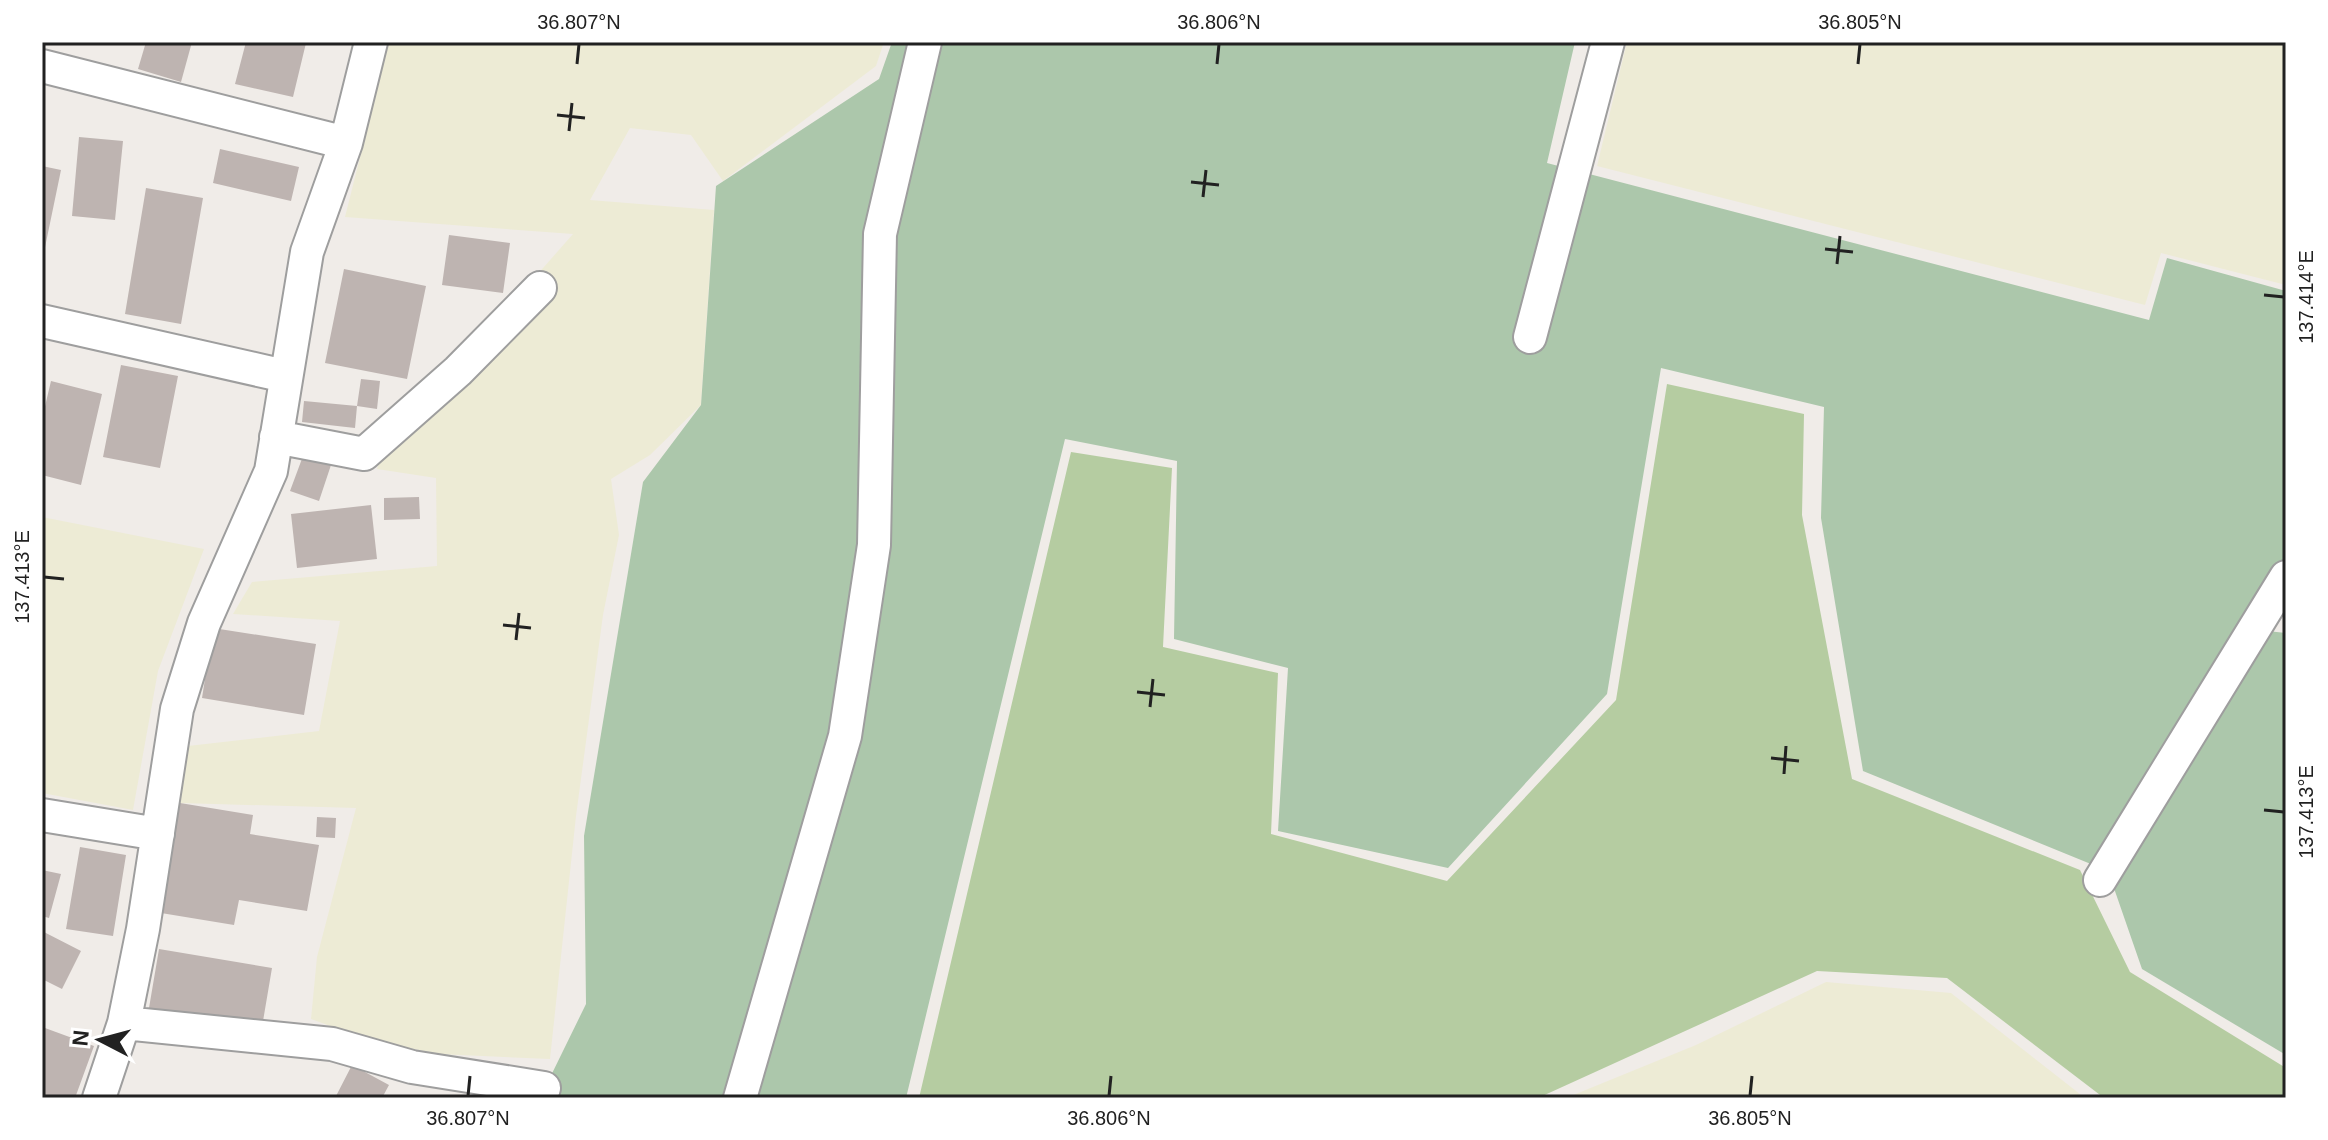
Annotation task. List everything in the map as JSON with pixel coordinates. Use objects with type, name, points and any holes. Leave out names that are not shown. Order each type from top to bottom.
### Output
[{"type":"street","points":[[99,1098],[124,1023],[143,929],[177,709],[204,623],[271,471],[307,252],[346,143],[371,42]]},
{"type":"street","points":[[740,1098],[845,736],[874,545],[880,234],[925,42]]},
{"type":"street","points":[[1530,337],[1608,42]]},
{"type":"street","points":[[42,66],[346,143]]},
{"type":"street","points":[[276,437],[364,454],[458,371],[540,288]]},
{"type":"street","points":[[42,321],[285,376]]},
{"type":"street","points":[[2100,880],[2286,577]]},
{"type":"street","points":[[42,815],[158,834]]},
{"type":"street","points":[[124,1023],[332,1044],[412,1067],[544,1088]]},
{"type":"shaded area","points":[[389,42],[884,42],[876,66],[723,181],[691,135],[630,128],[590,200],[714,210],[701,405],[650,455],[611,479],[619,535],[603,615],[576,816],[550,1059],[438,1054],[366,1039],[311,1019],[317,957],[356,808],[180,803],[188,746],[319,731],[340,621],[233,614],[252,582],[437,566],[436,478],[377,469],[382,451],[573,234],[345,217]]},
{"type":"shaded area","points":[[1627,42],[2286,42],[2286,285],[2161,253],[2145,305],[1597,166]]},
{"type":"shaded area","points":[[42,517],[204,549],[158,671],[133,810],[42,793]]},
{"type":"shaded area","points":[[1826,982],[1951,993],[2085,1098],[1566,1098],[1696,1045]]},
{"type":"green space","points":[[892,42],[1575,42],[1547,163],[2149,320],[2167,258],[2286,291],[2286,572],[2258,630],[2286,633],[2286,1055],[2142,969],[2108,871],[1863,771],[1821,518],[1824,407],[1661,368],[1607,694],[1448,868],[1278,831],[1288,668],[1174,639],[1177,461],[1065,439],[906,1098],[540,1098],[586,1004],[584,836],[643,482],[701,405],[716,186],[879,79]]},
{"type":"green space","points":[[1667,384],[1804,414],[1802,515],[1852,779],[2080,870],[2130,972],[2286,1068],[2286,1098],[2104,1098],[1947,978],[1817,971],[1538,1098],[919,1098],[1071,452],[1172,468],[1163,647],[1278,673],[1271,834],[1447,881],[1616,700]]},
{"type":"building","points":[[146,42],[192,42],[181,82],[138,69]]},
{"type":"building","points":[[246,42],[306,43],[293,97],[235,84]]},
{"type":"building","points":[[79,137],[123,141],[115,220],[72,216]]},
{"type":"building","points":[[220,149],[299,167],[291,201],[213,183]]},
{"type":"building","points":[[42,166],[61,170],[43,257],[42,257]]},
{"type":"building","points":[[146,188],[203,198],[181,324],[125,314]]},
{"type":"building","points":[[449,235],[510,243],[503,293],[442,285]]},
{"type":"building","points":[[344,269],[426,286],[407,379],[325,363]]},
{"type":"building","points":[[121,365],[178,376],[160,468],[103,457]]},
{"type":"building","points":[[361,379],[380,381],[377,409],[357,406]]},
{"type":"building","points":[[51,381],[102,394],[81,485],[42,475],[42,419]]},
{"type":"building","points":[[304,401],[357,406],[355,428],[302,422]]},
{"type":"building","points":[[303,456],[331,465],[319,501],[290,491]]},
{"type":"building","points":[[419,497],[420,519],[384,520],[384,498]]},
{"type":"building","points":[[371,505],[377,559],[297,568],[291,514]]},
{"type":"building","points":[[213,628],[316,644],[304,715],[202,698]]},
{"type":"building","points":[[180,803],[253,815],[250,834],[319,845],[307,911],[239,900],[234,925],[161,913]]},
{"type":"building","points":[[317,817],[336,818],[335,838],[316,837]]},
{"type":"building","points":[[80,847],[126,855],[113,936],[66,929]]},
{"type":"building","points":[[42,870],[61,874],[49,918],[42,916]]},
{"type":"building","points":[[42,931],[81,951],[62,989],[42,979]]},
{"type":"building","points":[[159,949],[272,968],[262,1027],[149,1008]]},
{"type":"building","points":[[45,1028],[94,1046],[75,1098],[42,1098],[42,1035]]},
{"type":"building","points":[[352,1065],[389,1085],[382,1098],[335,1098]]}]
